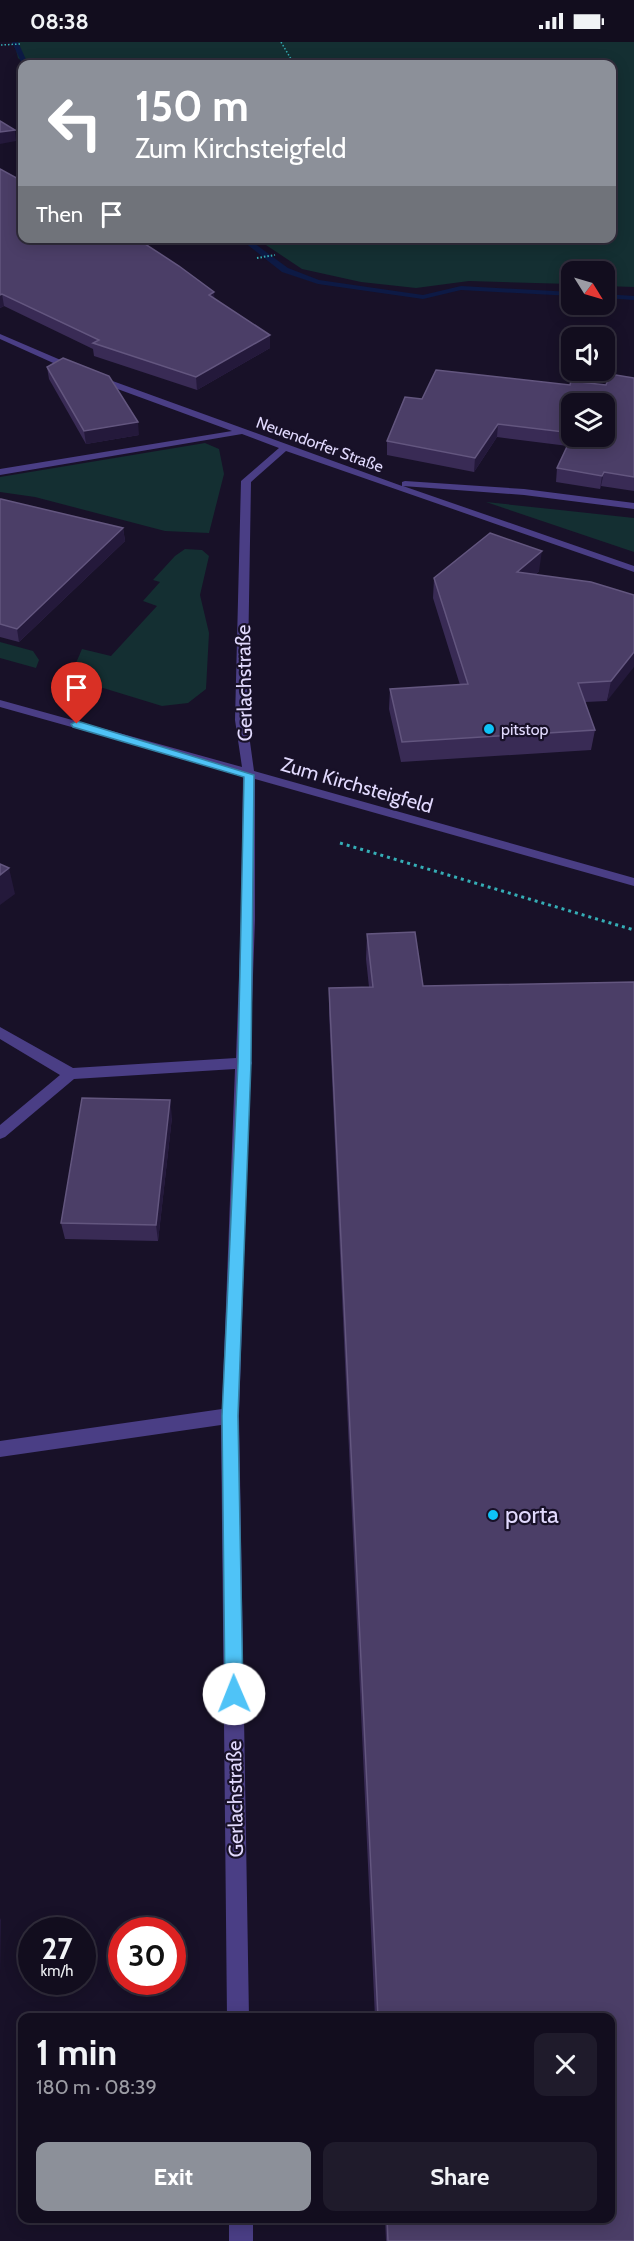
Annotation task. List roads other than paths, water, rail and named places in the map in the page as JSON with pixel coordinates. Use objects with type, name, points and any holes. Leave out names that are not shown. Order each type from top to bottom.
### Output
[{"type":"street","name":"Neuendorfer Straße","points":[[0,336],[64,365],[243,432],[634,569]]},
{"type":"street","points":[[0,472],[243,432]]},
{"type":"street","name":"Gerlachstraße","points":[[238,2013],[230,1416],[245,1063],[249,775],[241,720],[246,482],[286,446]]},
{"type":"street","points":[[384,483],[524,492],[634,506]]},
{"type":"street","name":"Zum Kirchsteigfeld","points":[[0,703],[634,882]]},
{"type":"street","points":[[0,1032],[70,1074],[245,1063]]},
{"type":"street","points":[[0,1133],[70,1074]]},
{"type":"street","points":[[0,1449],[230,1416]]},
{"type":"street","points":[[241,2223],[241,2241]]},
{"type":"waterway","points":[[15,42],[23,60]]},
{"type":"waterway","points":[[249,243],[285,270],[318,282],[423,297],[461,288],[561,293]]},
{"type":"waterway","points":[[615,297],[634,298]]},
{"type":"place","name":"pitstop","points":[[489,729]]},
{"type":"place","name":"porta","points":[[493,1515]]}]
